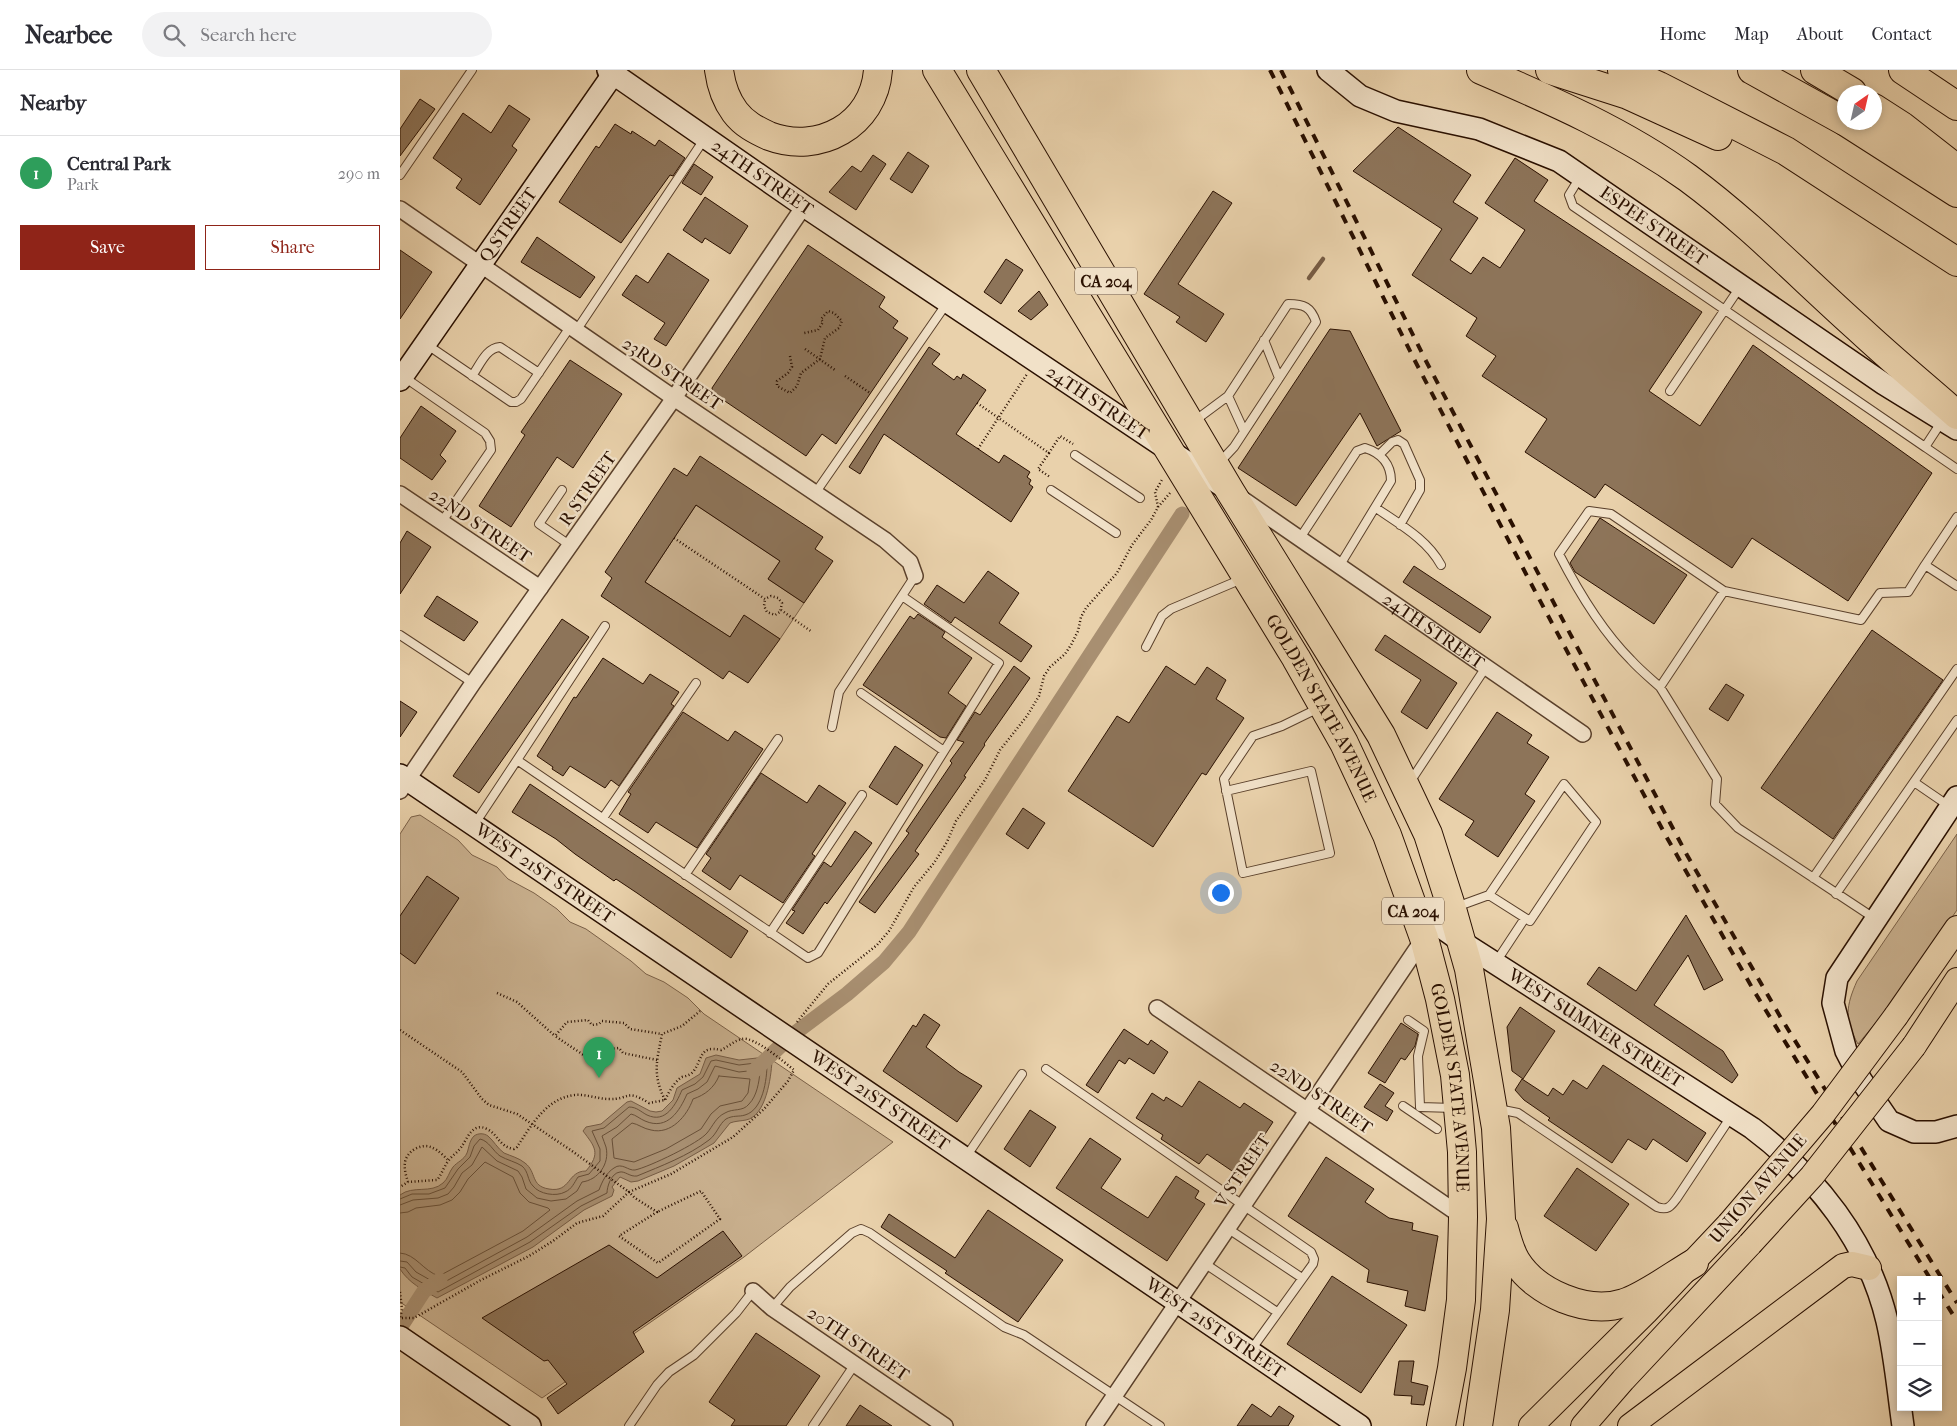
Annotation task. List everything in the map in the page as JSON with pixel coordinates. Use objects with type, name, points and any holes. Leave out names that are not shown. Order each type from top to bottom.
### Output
[{"type":"highway","points":[[719,70],[726,98],[736,113],[750,126],[778,139],[794,142],[811,142],[835,135],[849,126],[868,103],[873,92],[878,70]]},
{"type":"highway","name":"GOLDEN STATE AVENUE","points":[[937,70],[1169,450],[1174,478],[1246,577],[1323,706],[1344,743],[1387,835],[1424,938],[1440,999],[1455,1075],[1462,1152],[1461,1300],[1452,1368],[1441,1426]]},
{"type":"highway","name":"GOLDEN STATE AVENUE","points":[[980,70],[1230,491],[1381,734],[1428,834],[1462,942],[1475,1000],[1497,1138],[1501,1219],[1495,1310],[1478,1426]]},
{"type":"highway","points":[[1481,70],[1568,108],[1631,141],[1687,178],[1755,232],[1952,418]]},
{"type":"highway","points":[[1550,70],[1628,95],[1876,209]]},
{"type":"highway","points":[[1622,70],[1659,86],[1786,151],[1957,262]]},
{"type":"highway","points":[[1752,70],[1837,118]]},
{"type":"highway","points":[[1815,70],[1840,85]]},
{"type":"highway","points":[[1903,70],[1957,106]]},
{"type":"highway","points":[[1882,113],[1902,126],[1957,169]]},
{"type":"highway","points":[[1858,130],[1957,193]]},
{"type":"highway","points":[[1501,1219],[1510,1249],[1523,1270],[1557,1296],[1577,1304],[1594,1306],[1624,1303],[1694,1263]]},
{"type":"main road","name":"UNION AVENUE","points":[[1531,1426],[1694,1263],[1729,1224],[1823,1114],[1896,1016],[1957,928]]},
{"type":"main road","name":"UNION AVENUE","points":[[1583,1426],[1629,1373],[1812,1176],[1914,1046],[1957,980]]},
{"type":"main road","points":[[1630,1426],[1843,1266],[1852,1264],[1868,1268]]},
{"type":"street","name":"ESPEE STREET","points":[[1328,70],[1360,96],[1396,111],[1479,129],[1559,161],[1884,384],[1952,418]]},
{"type":"street","name":"24TH STREET","points":[[608,71],[804,206],[1340,565],[1583,734]]},
{"type":"street","name":"Q STREET","points":[[401,378],[480,266],[608,71]]},
{"type":"street","name":"R STREET","points":[[403,782],[571,546],[804,206]]},
{"type":"street","name":"23RD STREET","points":[[400,209],[480,266],[885,540],[910,562],[915,576]]},
{"type":"street","name":"22ND STREET","points":[[400,494],[540,588]]},
{"type":"street","name":"WEST 21ST STREET","points":[[403,782],[473,825],[1360,1426]]},
{"type":"street","points":[[1954,802],[1837,978],[1833,1003],[1846,1051],[1861,1080],[1889,1121],[1914,1132],[1936,1132],[1957,1126]]},
{"type":"street","name":"WEST SUMNER STREET","points":[[1412,908],[1732,1115],[1780,1149],[1828,1199],[1850,1233],[1868,1268],[1886,1319],[1893,1353],[1903,1426]]},
{"type":"street","name":"V STREET","points":[[1094,1426],[1424,938]]},
{"type":"street","name":"22ND STREET","points":[[1158,1008],[1463,1217]]},
{"type":"street","name":"20TH STREET","points":[[753,1291],[772,1308],[945,1426]]},
{"type":"street","points":[[400,1337],[530,1426]]},
{"type":"lane","points":[[400,176],[472,70]]},
{"type":"lane","points":[[425,344],[511,402],[521,399],[573,329],[705,138]]},
{"type":"lane","points":[[1581,176],[1569,195],[1573,206],[1957,469]]},
{"type":"lane","points":[[1670,391],[1741,286]]},
{"type":"lane","points":[[816,492],[948,302]]},
{"type":"lane","points":[[1191,424],[1228,396],[1288,304],[1298,304],[1308,308],[1313,313],[1316,322],[1234,447],[1216,466]]},
{"type":"lane","points":[[1264,340],[1279,378]]},
{"type":"lane","points":[[472,376],[489,351],[500,347],[539,373]]},
{"type":"lane","points":[[401,378],[485,433],[490,441],[491,450],[441,523]]},
{"type":"lane","points":[[1228,396],[1244,432]]},
{"type":"lane","points":[[1925,447],[1952,418]]},
{"type":"lane","points":[[1379,455],[1392,442],[1398,440],[1404,444],[1420,480],[1420,490],[1400,525]]},
{"type":"lane","points":[[1300,538],[1357,451],[1364,448],[1379,455],[1391,471],[1391,481],[1340,565]]},
{"type":"lane","points":[[1075,454],[1140,498]]},
{"type":"lane","points":[[562,490],[539,524],[571,546]]},
{"type":"lane","points":[[1052,490],[1116,533]]},
{"type":"lane","points":[[1376,508],[1430,549],[1441,565]]},
{"type":"lane","points":[[1876,919],[1738,828],[1715,804],[1717,779],[1660,687],[1617,644],[1577,588],[1559,554],[1589,511],[1611,514],[1724,591],[1861,620],[1880,593],[1908,592],[1957,517]]},
{"type":"lane","points":[[1925,565],[1957,586]]},
{"type":"lane","points":[[832,726],[839,692],[915,576]]},
{"type":"lane","points":[[1146,647],[1162,616],[1171,609],[1246,577]]},
{"type":"lane","points":[[1660,687],[1724,591]]},
{"type":"lane","points":[[517,760],[808,958],[818,953],[999,663],[902,596]]},
{"type":"lane","points":[[473,825],[605,626]]},
{"type":"lane","points":[[400,634],[473,683]]},
{"type":"lane","points":[[1406,788],[1486,667]]},
{"type":"lane","points":[[1813,878],[1957,669]]},
{"type":"lane","points":[[603,818],[696,683]]},
{"type":"lane","points":[[862,693],[944,750]]},
{"type":"lane","points":[[1226,791],[1311,771],[1330,853],[1244,873],[1232,822],[1226,791],[1224,779],[1253,736],[1282,726],[1323,706]]},
{"type":"lane","points":[[1836,894],[1957,720]]},
{"type":"lane","points":[[685,875],[778,738]]},
{"type":"lane","points":[[1914,782],[1954,802]]},
{"type":"lane","points":[[1452,909],[1489,894],[1564,784],[1596,822],[1530,921],[1489,894]]},
{"type":"lane","points":[[770,933],[862,795]]},
{"type":"lane","points":[[1495,963],[1525,918]]},
{"type":"lane","points":[[1408,1020],[1424,1031],[1418,1056],[1420,1107],[1415,1114]]},
{"type":"lane","points":[[1046,1069],[1311,1252],[1314,1259],[1313,1264],[1249,1352]]},
{"type":"lane","points":[[964,1159],[1022,1074]]},
{"type":"lane","points":[[1403,1106],[1437,1129]]},
{"type":"lane","points":[[1420,1107],[1458,1109]]},
{"type":"lane","points":[[1493,1108],[1518,1113],[1663,1210],[1669,1208],[1678,1198],[1732,1115]]},
{"type":"lane","points":[[1228,1228],[1302,1278]]},
{"type":"lane","points":[[772,1308],[797,1281],[852,1233],[861,1229],[870,1233],[1004,1327],[1024,1335],[1160,1426]]},
{"type":"lane","points":[[1204,1263],[1277,1312]]},
{"type":"lane","points":[[629,1426],[669,1372],[694,1355],[736,1313],[753,1291]]},
{"type":"lane","points":[[813,1426],[855,1364]]},
{"type":"path","points":[[790,356],[792,367],[788,373],[777,380],[777,386],[790,393],[797,386],[801,373],[820,360],[825,338],[839,328],[842,321],[834,313],[828,311],[821,318],[823,322],[818,330],[804,333]]},
{"type":"path","points":[[805,349],[835,370]]},
{"type":"path","points":[[978,449],[1036,361]]},
{"type":"path","points":[[845,376],[880,400]]},
{"type":"path","points":[[977,403],[1049,452]]},
{"type":"path","points":[[1050,477],[1038,469],[1060,436],[1073,444]]},
{"type":"path","points":[[1158,507],[1155,492],[1174,478]]},
{"type":"path","points":[[801,1016],[828,984],[877,945],[890,931],[914,887],[934,863],[947,842],[956,821],[985,780],[1000,750],[1028,716],[1039,696],[1044,676],[1050,667],[1071,646],[1086,608],[1117,573],[1132,545],[1151,520],[1174,478]]},
{"type":"path","points":[[674,538],[766,599]]},
{"type":"path","points":[[771,596],[778,598],[782,603],[781,610],[775,615],[769,614],[764,606],[766,599],[771,596]]},
{"type":"path","points":[[781,610],[812,632]]},
{"type":"path","points":[[497,993],[517,1002],[555,1036],[597,1064],[608,1049],[619,1048],[623,1053],[657,1060]]},
{"type":"path","points":[[555,1036],[567,1022],[588,1020],[592,1025],[599,1024],[602,1021],[624,1023],[630,1029],[662,1034],[682,1026],[700,1011]]},
{"type":"path","points":[[400,1030],[462,1072],[482,1099],[490,1105],[517,1114],[621,1186],[634,1198],[657,1212]]},
{"type":"path","points":[[662,1034],[657,1060],[656,1081],[665,1100]]},
{"type":"path","points":[[400,1292],[400,1318],[414,1318],[481,1280],[530,1256],[552,1242],[577,1222],[603,1216],[629,1192],[671,1174],[733,1137],[750,1123],[788,1081],[794,1070],[768,1050],[747,1038],[740,1039],[721,1050],[712,1048],[704,1052],[692,1074],[680,1078],[672,1087],[665,1100]]},
{"type":"path","points":[[400,1187],[408,1182],[437,1180],[448,1161],[462,1147],[468,1133],[475,1128],[488,1129],[506,1147],[514,1149],[542,1112],[561,1098],[576,1095],[610,1100],[629,1095],[638,1096],[649,1103],[665,1100]]},
{"type":"path","points":[[408,1182],[405,1162],[409,1154],[416,1148],[433,1147],[448,1161]]},
{"type":"path","points":[[701,1191],[720,1219],[658,1263],[619,1236],[657,1212],[701,1191]]},
{"type":"shaded area","points":[[696,505],[780,561],[768,579],[804,603],[780,639],[744,616],[730,637],[645,582]]},
{"type":"shaded area","points":[[420,815],[458,840],[472,855],[497,867],[508,879],[534,893],[557,909],[570,922],[586,929],[646,974],[664,982],[688,998],[704,1014],[893,1142],[744,1257],[542,1398],[400,1302],[400,834],[411,817]]},
{"type":"shaded area","points":[[1957,834],[1957,910],[1889,1007],[1858,1044],[1850,1027],[1848,1012],[1857,981]]},
{"type":"water","points":[[716,1055],[739,1060],[766,1057],[772,1061],[763,1104],[753,1117],[730,1123],[714,1143],[674,1166],[638,1181],[631,1182],[620,1177],[612,1187],[614,1190],[612,1196],[584,1210],[533,1247],[437,1298],[412,1282],[400,1269],[400,1195],[411,1190],[433,1188],[443,1183],[453,1167],[466,1155],[474,1136],[479,1134],[486,1135],[504,1153],[523,1161],[531,1170],[539,1185],[549,1189],[561,1188],[575,1174],[586,1171],[594,1159],[595,1150],[583,1131],[586,1127],[601,1124],[627,1102],[631,1101],[650,1111],[662,1111],[673,1100],[677,1088],[700,1074],[706,1058]]},
{"type":"building","points":[[420,99],[435,109],[400,156],[400,129]]},
{"type":"building","points":[[509,105],[530,119],[512,146],[517,150],[480,205],[456,188],[462,179],[433,158],[463,113],[491,133]]},
{"type":"building","points":[[615,124],[631,134],[632,131],[655,146],[659,140],[685,158],[673,176],[670,175],[621,243],[559,202],[596,146],[599,148]]},
{"type":"building","points":[[1398,127],[1471,175],[1453,202],[1478,218],[1450,260],[1471,274],[1483,257],[1500,268],[1525,230],[1485,203],[1515,158],[1548,180],[1534,201],[1702,312],[1649,391],[1700,426],[1753,345],[1932,473],[1848,601],[1752,538],[1732,568],[1605,484],[1595,498],[1525,452],[1547,419],[1482,376],[1496,356],[1466,336],[1477,318],[1412,275],[1442,229],[1353,171]]},
{"type":"building","points":[[908,152],[929,166],[912,193],[890,179]]},
{"type":"building","points":[[873,155],[886,164],[856,210],[829,192],[852,166],[861,172]]},
{"type":"building","points":[[694,164],[713,177],[701,195],[682,183]]},
{"type":"building","points":[[1213,191],[1232,203],[1178,284],[1224,314],[1206,342],[1176,322],[1180,317],[1144,294]]},
{"type":"building","points":[[705,197],[748,226],[730,254],[705,238],[702,243],[683,230]]},
{"type":"building","points":[[537,237],[595,277],[580,298],[521,262]]},
{"type":"building","points":[[808,245],[885,297],[879,307],[898,321],[893,328],[908,338],[836,444],[822,434],[806,456],[713,393],[712,388]]},
{"type":"building","points":[[400,250],[432,272],[400,319]]},
{"type":"building","points":[[668,253],[709,280],[666,346],[654,339],[665,323],[622,295],[636,275],[648,283]]},
{"type":"building","points":[[1006,259],[1023,270],[1001,304],[984,292]]},
{"type":"building","points":[[1039,291],[1048,305],[1031,320],[1018,311]]},
{"type":"building","points":[[1330,329],[1350,331],[1401,431],[1377,446],[1360,413],[1296,506],[1238,468]]},
{"type":"building","points":[[929,347],[940,354],[932,364],[954,380],[957,376],[961,379],[963,374],[986,390],[956,434],[999,463],[1004,455],[1030,472],[1027,477],[1031,480],[1029,484],[1033,487],[1011,522],[884,434],[860,474],[849,467]]},
{"type":"building","points":[[570,360],[622,394],[573,468],[557,457],[511,527],[479,506],[525,435],[521,432]]},
{"type":"building","points":[[421,406],[456,431],[440,455],[446,461],[432,480],[400,458],[400,438]]},
{"type":"building","points":[[700,456],[823,537],[815,549],[833,561],[804,603],[768,579],[780,561],[696,505],[645,582],[730,637],[744,615],[780,639],[748,683],[729,671],[723,679],[601,596],[612,578],[605,572],[674,468],[687,476]]},
{"type":"building","points":[[1600,518],[1687,575],[1654,624],[1575,572],[1570,563]]},
{"type":"building","points":[[407,531],[431,547],[400,594],[400,543]]},
{"type":"building","points":[[1414,566],[1491,617],[1480,633],[1403,582]]},
{"type":"building","points":[[988,571],[1019,593],[999,623],[1032,646],[1021,662],[955,617],[951,623],[924,604],[937,585],[964,603]]},
{"type":"building","points":[[437,596],[478,622],[464,641],[424,616]]},
{"type":"building","points":[[918,614],[945,632],[942,637],[972,658],[948,693],[966,706],[946,738],[940,737],[863,685],[910,616],[914,619]]},
{"type":"building","points":[[562,619],[589,637],[479,793],[453,776]]},
{"type":"building","points":[[1872,630],[1943,680],[1833,839],[1761,788]]},
{"type":"building","points":[[1385,635],[1457,683],[1427,729],[1401,712],[1421,680],[1375,650]]},
{"type":"building","points":[[603,658],[643,684],[650,674],[679,692],[671,704],[674,706],[619,786],[611,780],[605,788],[570,766],[563,776],[537,756],[574,697],[576,698]]},
{"type":"building","points":[[1014,666],[1030,678],[984,744],[964,776],[966,777],[915,851],[919,854],[875,913],[859,902],[909,833],[906,831],[952,763],[950,761],[964,742],[957,740],[975,712],[980,715]]},
{"type":"building","points":[[1166,666],[1195,685],[1207,667],[1226,680],[1216,699],[1244,718],[1206,775],[1202,773],[1153,847],[1068,791],[1117,716],[1129,723]]},
{"type":"building","points":[[1726,684],[1744,695],[1728,721],[1709,709]]},
{"type":"building","points":[[400,701],[417,712],[400,737]]},
{"type":"building","points":[[683,712],[728,741],[735,731],[763,749],[697,848],[656,822],[648,833],[619,814],[631,794],[628,792]]},
{"type":"building","points":[[1497,712],[1532,735],[1527,743],[1549,757],[1525,794],[1535,801],[1498,857],[1465,835],[1474,821],[1439,799]]},
{"type":"building","points":[[895,746],[923,765],[897,805],[869,787]]},
{"type":"building","points":[[761,773],[807,803],[819,785],[846,803],[812,854],[815,856],[783,903],[740,875],[730,890],[702,871],[711,858],[706,854]]},
{"type":"building","points":[[530,784],[748,931],[731,958],[616,879],[614,881],[556,839],[512,812]]},
{"type":"building","points":[[1023,808],[1045,823],[1028,849],[1006,834]]},
{"type":"building","points":[[855,831],[872,843],[827,904],[825,902],[803,934],[786,923],[795,911],[792,910],[824,862],[831,867]]},
{"type":"building","points":[[427,876],[459,898],[415,964],[400,953],[400,916]]},
{"type":"building","points":[[1686,915],[1723,980],[1704,990],[1688,955],[1654,1005],[1723,1051],[1738,1075],[1732,1083],[1587,984],[1599,967],[1636,991]]},
{"type":"building","points":[[1520,1007],[1555,1031],[1523,1079],[1512,1071],[1507,1027]]},
{"type":"building","points":[[924,1014],[940,1025],[926,1047],[959,1072],[982,1086],[957,1122],[883,1071],[913,1025],[916,1027]]},
{"type":"building","points":[[1401,1023],[1418,1034],[1415,1046],[1405,1060],[1401,1058],[1385,1083],[1368,1073]]},
{"type":"building","points":[[1124,1029],[1148,1045],[1151,1040],[1168,1052],[1154,1074],[1129,1058],[1125,1064],[1119,1060],[1098,1093],[1086,1085]]},
{"type":"building","points":[[1603,1065],[1706,1133],[1687,1162],[1653,1139],[1646,1150],[1628,1139],[1612,1163],[1548,1120],[1550,1118],[1524,1100],[1515,1090],[1522,1079],[1548,1096],[1553,1088],[1563,1095],[1573,1080],[1587,1089]]},
{"type":"building","points":[[1199,1081],[1240,1108],[1244,1103],[1273,1122],[1238,1175],[1207,1154],[1199,1164],[1161,1139],[1163,1135],[1136,1118],[1152,1093],[1164,1101],[1166,1097],[1182,1107]]},
{"type":"building","points":[[1380,1084],[1394,1093],[1385,1106],[1393,1111],[1387,1121],[1364,1107]]},
{"type":"building","points":[[1030,1110],[1056,1127],[1030,1167],[1004,1149]]},
{"type":"building","points":[[1090,1138],[1121,1159],[1101,1188],[1148,1218],[1176,1176],[1199,1191],[1195,1198],[1205,1204],[1167,1261],[1056,1188]]},
{"type":"building","points":[[1326,1157],[1374,1189],[1365,1202],[1389,1218],[1413,1223],[1412,1230],[1438,1236],[1425,1311],[1405,1306],[1408,1291],[1367,1282],[1369,1270],[1288,1216]]},
{"type":"building","points":[[1577,1168],[1629,1204],[1596,1251],[1544,1216]]},
{"type":"building","points":[[988,1210],[1063,1260],[1018,1322],[881,1227],[889,1214],[955,1258]]},
{"type":"building","points":[[723,1231],[742,1256],[633,1332],[644,1352],[558,1414],[547,1398],[567,1384],[548,1360],[544,1361],[482,1318],[609,1245],[657,1278]]},
{"type":"building","points":[[1332,1276],[1407,1325],[1361,1393],[1287,1344]]},
{"type":"building","points":[[756,1333],[820,1376],[786,1426],[731,1426],[735,1420],[709,1402]]},
{"type":"building","points":[[1399,1361],[1414,1361],[1411,1382],[1428,1386],[1424,1405],[1411,1404],[1412,1396],[1394,1395]]},
{"type":"building","points":[[1252,1404],[1271,1417],[1279,1406],[1294,1416],[1288,1426],[1237,1426]]},
{"type":"building","points":[[860,1405],[892,1426],[846,1426]]},
{"type":"waterway","points":[[1309,278],[1323,259]]},
{"type":"waterway","points":[[754,1071],[791,1036],[847,994],[884,962],[909,932],[1182,514]]},
{"type":"waterway","points":[[400,1328],[424,1291],[440,1280]]},
{"type":"railway","points":[[1270,70],[1414,359],[1666,836],[1754,991],[1929,1276]]},
{"type":"railway","points":[[1281,70],[1426,361],[1687,855],[1781,1018],[1957,1303]]},
{"type":"railway","points":[[1942,1297],[1957,1321]]},
{"type":"place","name":"Central Park","points":[[599,1078]]}]
